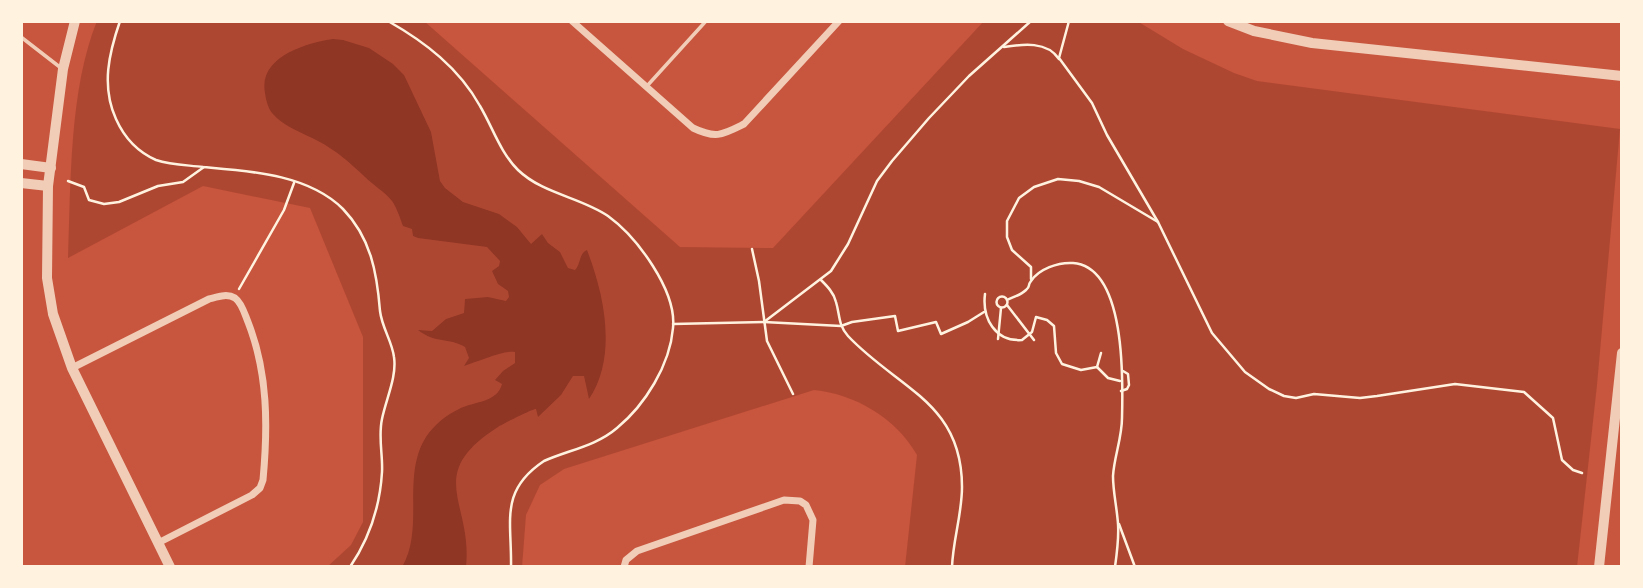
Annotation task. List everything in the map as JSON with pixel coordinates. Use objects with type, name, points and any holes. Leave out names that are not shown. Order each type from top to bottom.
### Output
[{"type":"street","points":[[75,21],[63,69],[48,186],[47,278],[53,314],[72,368],[170,567]]},
{"type":"street","points":[[572,21],[693,128],[715,136],[744,124],[839,21]]},
{"type":"street","points":[[1228,21],[1254,31],[1312,43],[1622,76]]},
{"type":"street","points":[[21,164],[51,167]]},
{"type":"street","points":[[21,183],[48,186]]},
{"type":"street","points":[[72,368],[222,295],[234,298],[245,316],[262,366],[265,394],[263,480],[260,488],[252,495],[158,543]]},
{"type":"street","points":[[1599,567],[1622,353]]},
{"type":"street","points":[[624,567],[625,560],[637,551],[785,500],[806,505],[813,520],[809,567]]},
{"type":"lane","points":[[646,87],[706,21]]},
{"type":"lane","points":[[21,37],[63,69]]},
{"type":"path","points":[[120,21],[111,49],[107,83],[111,106],[129,141],[154,159],[259,173],[295,182],[324,195],[342,208],[367,244],[378,282],[383,325],[394,358],[393,378],[381,426],[382,471],[376,507],[368,533],[350,567]]},
{"type":"path","points":[[387,21],[423,42],[458,75],[480,105],[505,153],[522,174],[607,216],[630,236],[664,287],[673,324],[663,365],[650,391],[629,416],[602,438],[544,461],[530,471],[516,488],[509,511],[511,567]]},
{"type":"path","points":[[764,322],[821,280],[837,264],[866,202],[887,167],[969,76],[1031,21]]},
{"type":"path","points":[[1061,62],[1060,50],[1068,32],[1069,21]]},
{"type":"path","points":[[1002,47],[1024,44],[1042,46],[1055,53],[1092,103],[1107,135],[1158,222],[1212,333],[1245,372],[1275,392],[1296,398],[1317,394],[1360,398],[1460,383],[1524,392],[1553,418],[1562,460],[1582,474]]},
{"type":"path","points":[[68,181],[84,187],[89,200],[104,204],[119,202],[158,186],[183,182],[204,167]]},
{"type":"path","points":[[1007,300],[1026,290],[1031,279],[1031,268],[1012,250],[1006,228],[1016,203],[1024,193],[1034,187],[1058,179],[1089,184],[1110,192],[1158,222]]},
{"type":"path","points":[[234,298],[284,209],[295,182]]},
{"type":"path","points":[[752,248],[760,281],[769,349],[793,394]]},
{"type":"path","points":[[1031,279],[1047,267],[1065,263],[1082,265],[1097,273],[1108,290],[1117,318],[1122,370],[1122,419],[1113,472],[1118,521],[1115,567]]},
{"type":"path","points":[[821,280],[834,296],[841,326],[858,345],[918,394],[950,429],[961,458],[962,485],[952,567]]},
{"type":"path","points":[[985,294],[984,312],[998,333],[1022,340],[1030,335],[1036,317],[1047,320],[1055,328],[1056,353],[1062,364],[1088,370],[1097,367]]},
{"type":"path","points":[[996,302],[1001,297],[1007,300]]},
{"type":"path","points":[[1007,300],[1007,305],[1034,340]]},
{"type":"path","points":[[984,301],[996,302],[1001,308],[998,339]]},
{"type":"path","points":[[1001,308],[1007,305]]},
{"type":"path","points":[[673,324],[764,322],[841,326],[895,316],[898,331],[936,322],[941,334],[984,312]]},
{"type":"path","points":[[1097,367],[1101,353]]},
{"type":"path","points":[[1097,367],[1108,377],[1122,381]]},
{"type":"path","points":[[1121,391],[1128,388],[1129,382],[1128,374],[1122,370]]},
{"type":"path","points":[[1118,521],[1135,567]]},
{"type":"shaded area","points":[[97,21],[424,21],[680,247],[773,248],[984,21],[1137,21],[1183,49],[1257,81],[1620,129],[1597,385],[1577,567],[905,567],[917,455],[898,430],[873,410],[844,397],[814,390],[564,469],[540,485],[526,515],[522,567],[327,567],[351,545],[363,522],[363,337],[310,208],[203,186],[68,258],[76,107],[88,48]]},
{"type":"shaded area","points":[[333,39],[369,48],[404,75],[431,132],[440,181],[445,188],[463,202],[499,214],[517,227],[531,244],[542,234],[548,243],[560,252],[568,268],[575,270],[587,250],[599,286],[606,345],[598,382],[589,399],[584,376],[573,376],[561,395],[538,417],[536,409],[498,427],[475,444],[462,460],[456,491],[466,544],[466,567],[402,567],[412,536],[415,468],[426,437],[437,424],[454,411],[495,395],[502,384],[495,380],[515,363],[515,352],[497,354],[464,366],[469,358],[465,347],[431,337],[418,330],[432,331],[446,319],[464,313],[465,299],[488,297],[506,301],[509,297],[508,291],[498,284],[492,271],[499,266],[500,261],[487,247],[413,236],[412,229],[403,226],[392,201],[386,195],[337,153],[288,126],[271,111],[265,96],[265,81],[276,61],[298,48]]}]
